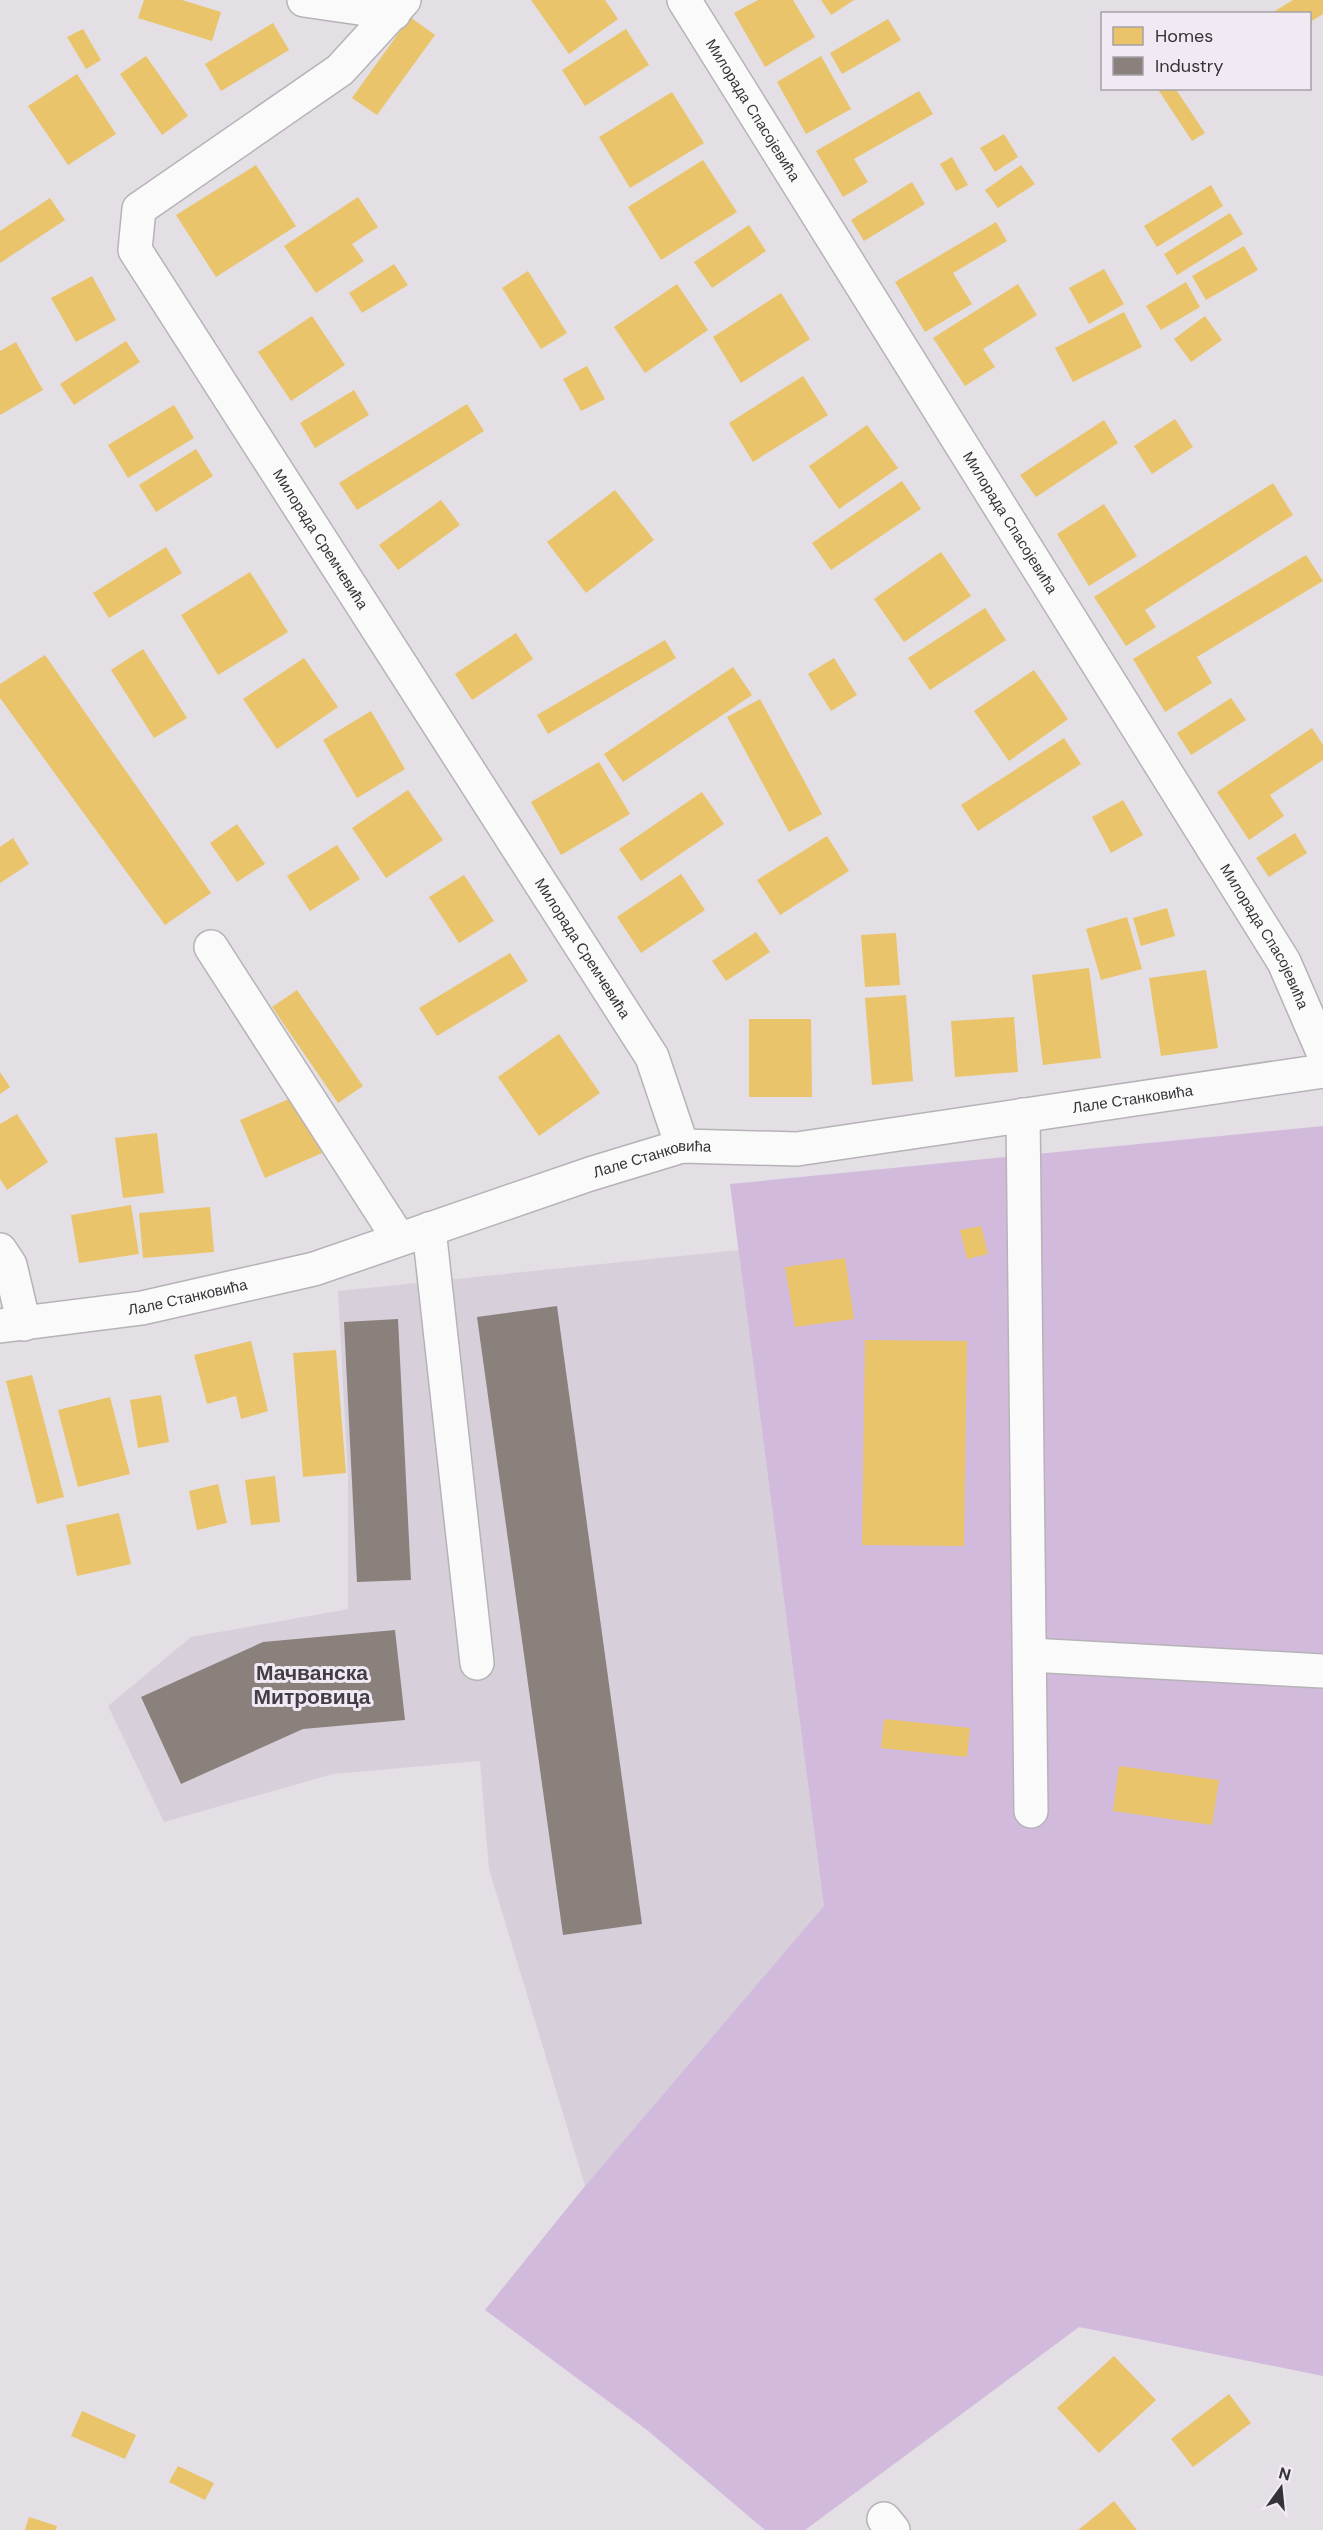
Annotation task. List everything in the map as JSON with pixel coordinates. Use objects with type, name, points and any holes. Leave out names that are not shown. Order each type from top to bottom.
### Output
[{"type":"street","name":"Милорада Сремчевића","points":[[304,0],[399,6]]},
{"type":"street","name":"Милорада Спасојевића","points":[[684,0],[1284,962],[1323,1052]]},
{"type":"street","name":"Милорада Сремчевића","points":[[399,6],[340,70],[139,209],[135,250],[652,1058],[682,1146]]},
{"type":"street","points":[[211,947],[414,1234],[477,1663]]},
{"type":"street","name":"Лале Станковића","points":[[12,1325],[154,1305],[314,1269],[682,1146],[797,1149],[1323,1071]]},
{"type":"street","points":[[1023,1116],[1031,1811]]},
{"type":"street","points":[[0,1250],[10,1265],[12,1325]]},
{"type":"street","points":[[1030,1655],[1323,1671]]},
{"type":"shaded area","points":[[1323,1126],[1323,2376],[1079,2327],[805,2530],[765,2530],[647,2430],[485,2310],[585,2186],[824,1906],[730,1184]]},
{"type":"shaded area","points":[[739,1250],[825,1906],[585,2186],[489,1869],[480,1761],[333,1774],[164,1822],[108,1706],[191,1637],[348,1609],[348,1476],[338,1291]]},
{"type":"building: Homes","points":[[144,0],[182,0],[221,12],[212,41],[138,18]]},
{"type":"building: Homes","points":[[531,0],[605,0],[618,19],[569,54]]},
{"type":"building: Homes","points":[[758,0],[793,0],[815,37],[765,67],[734,13]]},
{"type":"building: Homes","points":[[821,0],[854,0],[831,15]]},
{"type":"building: Homes","points":[[1293,0],[1323,0],[1323,14],[1311,21],[1311,12],[1273,12]]},
{"type":"building: Homes","points":[[410,17],[435,35],[377,115],[352,98]]},
{"type":"building: Homes","points":[[888,19],[901,40],[842,74],[830,53]]},
{"type":"building: Homes","points":[[273,23],[289,50],[221,91],[205,64]]},
{"type":"building: Homes","points":[[83,29],[101,60],[86,69],[67,37]]},
{"type":"building: Homes","points":[[626,29],[649,65],[585,106],[562,70]]},
{"type":"building: Homes","points":[[146,56],[188,116],[162,135],[120,74]]},
{"type":"building: Homes","points":[[821,56],[851,109],[806,134],[777,82]]},
{"type":"building: Homes","points":[[77,74],[116,134],[68,165],[28,106]]},
{"type":"building: Homes","points":[[1158,90],[1176,90],[1205,133],[1192,141]]},
{"type":"building: Homes","points":[[919,91],[933,114],[854,159],[868,182],[843,197],[816,151]]},
{"type":"building: Homes","points":[[672,92],[704,143],[630,188],[599,137]]},
{"type":"building: Homes","points":[[1004,134],[1018,157],[995,172],[980,148]]},
{"type":"building: Homes","points":[[952,157],[968,185],[956,191],[940,164]]},
{"type":"building: Homes","points":[[703,160],[737,212],[661,260],[628,207]]},
{"type":"building: Homes","points":[[256,165],[296,226],[216,277],[176,215]]},
{"type":"building: Homes","points":[[1021,165],[1035,184],[998,208],[985,190]]},
{"type":"building: Homes","points":[[912,182],[925,204],[864,241],[851,220]]},
{"type":"building: Homes","points":[[1211,185],[1223,206],[1157,247],[1144,226]]},
{"type":"building: Homes","points":[[358,197],[378,227],[352,244],[364,261],[316,293],[284,246]]},
{"type":"building: Homes","points":[[50,198],[65,220],[0,263],[0,231]]},
{"type":"building: Homes","points":[[1230,213],[1243,234],[1177,275],[1164,254]]},
{"type":"building: Homes","points":[[996,222],[1007,241],[953,273],[972,304],[925,332],[895,282]]},
{"type":"building: Homes","points":[[749,225],[766,251],[712,288],[694,262]]},
{"type":"building: Homes","points":[[1244,246],[1258,270],[1206,300],[1192,276]]},
{"type":"building: Homes","points":[[394,264],[408,285],[362,313],[349,293]]},
{"type":"building: Homes","points":[[1104,269],[1124,304],[1089,324],[1069,288]]},
{"type":"building: Homes","points":[[528,271],[567,333],[541,349],[502,288]]},
{"type":"building: Homes","points":[[92,276],[116,320],[76,342],[51,298]]},
{"type":"building: Homes","points":[[1186,282],[1200,307],[1161,330],[1146,306]]},
{"type":"building: Homes","points":[[677,284],[708,330],[645,373],[614,327]]},
{"type":"building: Homes","points":[[1018,284],[1037,315],[983,349],[995,367],[965,386],[933,338]]},
{"type":"building: Homes","points":[[781,293],[810,339],[741,383],[713,337]]},
{"type":"building: Homes","points":[[1124,312],[1142,347],[1073,382],[1055,348]]},
{"type":"building: Homes","points":[[312,316],[345,365],[291,401],[258,352]]},
{"type":"building: Homes","points":[[1205,316],[1222,340],[1191,362],[1174,339]]},
{"type":"building: Homes","points":[[126,341],[140,362],[74,405],[60,384]]},
{"type":"building: Homes","points":[[16,342],[43,390],[0,415],[0,351]]},
{"type":"building: Homes","points":[[587,366],[605,399],[581,411],[563,379]]},
{"type":"building: Homes","points":[[803,376],[828,415],[753,462],[729,423]]},
{"type":"building: Homes","points":[[354,390],[369,415],[315,448],[300,423]]},
{"type":"building: Homes","points":[[467,404],[484,431],[357,510],[339,483]]},
{"type":"building: Homes","points":[[174,405],[194,438],[128,478],[108,445]]},
{"type":"building: Homes","points":[[1175,419],[1193,447],[1152,474],[1134,446]]},
{"type":"building: Homes","points":[[1104,420],[1118,443],[1036,497],[1020,475]]},
{"type":"building: Homes","points":[[867,425],[898,468],[839,509],[809,466]]},
{"type":"building: Homes","points":[[196,449],[213,476],[156,512],[139,485]]},
{"type":"building: Homes","points":[[902,481],[921,509],[831,570],[812,543]]},
{"type":"building: Homes","points":[[1273,483],[1293,515],[1145,610],[1156,627],[1126,646],[1094,597]]},
{"type":"building: Homes","points":[[615,490],[654,540],[586,593],[547,542]]},
{"type":"building: Homes","points":[[441,500],[460,525],[398,570],[379,545]]},
{"type":"building: Homes","points":[[1104,504],[1137,556],[1089,586],[1057,534]]},
{"type":"building: Homes","points":[[166,547],[182,573],[109,618],[93,593]]},
{"type":"building: Homes","points":[[941,552],[971,596],[904,642],[874,599]]},
{"type":"building: Homes","points":[[1306,555],[1323,581],[1197,657],[1212,683],[1165,712],[1133,659]]},
{"type":"building: Homes","points":[[250,572],[288,632],[218,675],[181,615]]},
{"type":"building: Homes","points":[[985,608],[1006,640],[930,690],[908,658]]},
{"type":"building: Homes","points":[[516,633],[533,659],[472,700],[455,674]]},
{"type":"building: Homes","points":[[665,640],[676,658],[548,734],[537,715]]},
{"type":"building: Homes","points":[[143,649],[187,718],[154,738],[111,670]]},
{"type":"building: Homes","points":[[45,655],[211,893],[165,925],[0,698],[0,684]]},
{"type":"building: Homes","points":[[304,658],[338,707],[277,749],[243,699]]},
{"type":"building: Homes","points":[[834,658],[857,695],[831,711],[808,674]]},
{"type":"building: Homes","points":[[733,667],[752,695],[623,782],[604,754]]},
{"type":"building: Homes","points":[[1034,670],[1068,719],[1009,761],[974,711]]},
{"type":"building: Homes","points":[[1231,698],[1246,720],[1191,755],[1177,733]]},
{"type":"building: Homes","points":[[760,699],[822,814],[789,832],[727,717]]},
{"type":"building: Homes","points":[[371,711],[405,769],[357,798],[323,740]]},
{"type":"building: Homes","points":[[1312,728],[1323,745],[1323,760],[1270,795],[1284,816],[1249,840],[1217,792]]},
{"type":"building: Homes","points":[[1064,738],[1081,764],[978,831],[961,805]]},
{"type":"building: Homes","points":[[599,762],[630,814],[561,855],[531,802]]},
{"type":"building: Homes","points":[[408,790],[443,840],[386,878],[352,828]]},
{"type":"building: Homes","points":[[702,792],[724,824],[641,881],[619,849]]},
{"type":"building: Homes","points":[[1123,800],[1143,835],[1111,853],[1092,817]]},
{"type":"building: Homes","points":[[237,824],[265,864],[237,882],[210,843]]},
{"type":"building: Homes","points":[[1295,833],[1307,853],[1269,877],[1256,858]]},
{"type":"building: Homes","points":[[827,836],[849,871],[780,915],[757,880]]},
{"type":"building: Homes","points":[[13,838],[29,864],[0,883],[0,847]]},
{"type":"building: Homes","points":[[337,845],[360,879],[310,911],[287,876]]},
{"type":"building: Homes","points":[[681,874],[705,910],[641,953],[617,917]]},
{"type":"building: Homes","points":[[464,875],[494,921],[459,943],[429,897]]},
{"type":"building: Homes","points":[[1167,908],[1175,936],[1141,946],[1133,918]]},
{"type":"building: Homes","points":[[1127,917],[1142,969],[1101,980],[1086,929]]},
{"type":"building: Homes","points":[[756,932],[770,952],[726,981],[712,961]]},
{"type":"building: Homes","points":[[896,933],[900,985],[865,987],[861,935]]},
{"type":"building: Homes","points":[[510,953],[528,981],[437,1036],[419,1008]]},
{"type":"building: Homes","points":[[1089,968],[1101,1058],[1043,1065],[1032,975]]},
{"type":"building: Homes","points":[[1206,970],[1218,1048],[1161,1056],[1149,978]]},
{"type":"building: Homes","points":[[297,990],[363,1086],[338,1103],[272,1007]]},
{"type":"building: Homes","points":[[906,995],[913,1081],[872,1085],[865,998]]},
{"type":"building: Homes","points":[[1014,1017],[1018,1072],[955,1077],[951,1021]]},
{"type":"building: Homes","points":[[749,1019],[811,1019],[812,1097],[749,1097]]},
{"type":"building: Homes","points":[[559,1034],[600,1093],[539,1136],[498,1077]]},
{"type":"building: Homes","points":[[0,1072],[10,1087],[0,1094]]},
{"type":"building: Homes","points":[[296,1096],[322,1153],[265,1178],[240,1120]]},
{"type":"building: Homes","points":[[17,1114],[48,1162],[7,1190],[0,1179],[0,1124]]},
{"type":"building: Homes","points":[[157,1133],[164,1193],[123,1198],[115,1138]]},
{"type":"building: Homes","points":[[131,1205],[139,1254],[79,1263],[71,1215]]},
{"type":"building: Homes","points":[[210,1207],[214,1252],[143,1258],[139,1213]]},
{"type":"building: Homes","points":[[981,1226],[988,1254],[967,1259],[960,1230]]},
{"type":"building: Homes","points":[[845,1258],[854,1319],[795,1327],[785,1267]]},
{"type":"building: Homes","points":[[865,1340],[967,1341],[964,1546],[862,1545]]},
{"type":"building: Homes","points":[[251,1341],[268,1411],[241,1419],[236,1396],[207,1404],[194,1355]]},
{"type":"building: Homes","points":[[336,1350],[346,1473],[303,1477],[293,1353]]},
{"type":"building: Homes","points":[[32,1375],[64,1497],[37,1504],[6,1381]]},
{"type":"building: Homes","points":[[161,1395],[169,1442],[138,1448],[130,1400]]},
{"type":"building: Homes","points":[[110,1397],[130,1474],[78,1487],[58,1410]]},
{"type":"building: Homes","points":[[275,1476],[280,1522],[251,1525],[245,1480]]},
{"type":"building: Homes","points":[[218,1484],[227,1523],[197,1530],[189,1491]]},
{"type":"building: Homes","points":[[119,1513],[131,1564],[77,1576],[66,1525]]},
{"type":"building: Homes","points":[[884,1719],[970,1728],[967,1757],[881,1748]]},
{"type":"building: Homes","points":[[1119,1766],[1219,1780],[1212,1825],[1113,1811]]},
{"type":"building: Homes","points":[[1114,2356],[1156,2400],[1099,2453],[1057,2408]]},
{"type":"building: Homes","points":[[1229,2394],[1251,2423],[1193,2467],[1171,2439]]},
{"type":"building: Homes","points":[[82,2411],[136,2435],[125,2459],[71,2436]]},
{"type":"building: Homes","points":[[178,2466],[214,2483],[205,2500],[169,2482]]},
{"type":"building: Homes","points":[[1114,2501],[1137,2530],[1078,2530]]},
{"type":"building: Homes","points":[[29,2517],[57,2526],[56,2530],[25,2530]]},
{"type":"building: Industry","points":[[557,1306],[642,1924],[563,1935],[477,1317]]},
{"type":"building: Industry","points":[[398,1319],[411,1580],[357,1582],[344,1322]]},
{"type":"building: Industry","points":[[395,1630],[405,1720],[303,1729],[181,1784],[141,1697],[263,1642]]},
{"type":"district","name":"Мачванска Митровица","points":[[312,1685]]}]
